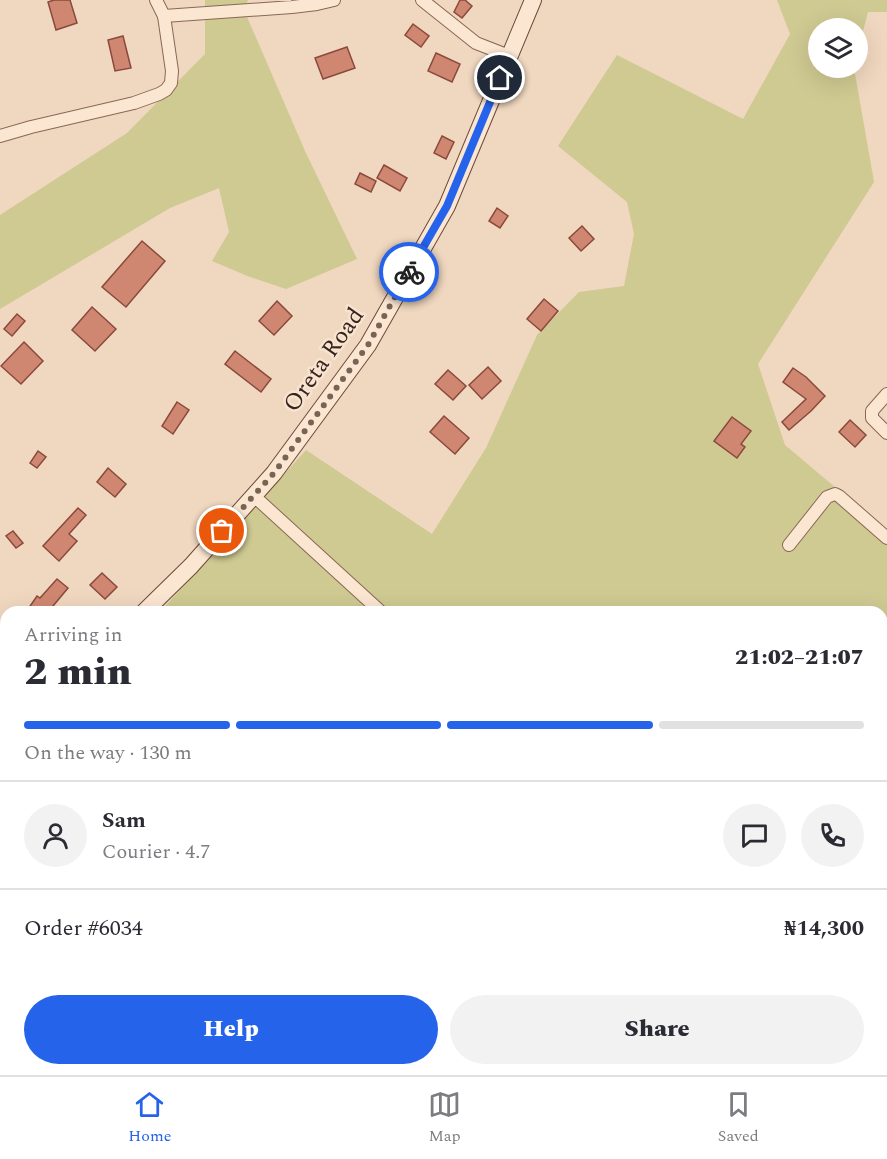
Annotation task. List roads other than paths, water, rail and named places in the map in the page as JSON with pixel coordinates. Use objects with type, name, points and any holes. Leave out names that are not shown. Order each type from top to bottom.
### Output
[{"type":"street","points":[[0,136],[134,103],[166,90],[171,83],[172,71],[164,16],[156,0]]},
{"type":"street","points":[[164,16],[292,7],[334,0]]},
{"type":"street","points":[[422,0],[476,44],[509,57]]},
{"type":"street","name":"Oreta Road","points":[[150,606],[191,566],[274,473],[368,345],[447,206],[533,0]]},
{"type":"street","points":[[887,394],[872,411],[872,418],[887,433]]},
{"type":"street","points":[[789,545],[827,497],[835,494],[887,538]]},
{"type":"street","points":[[254,496],[374,606]]}]
